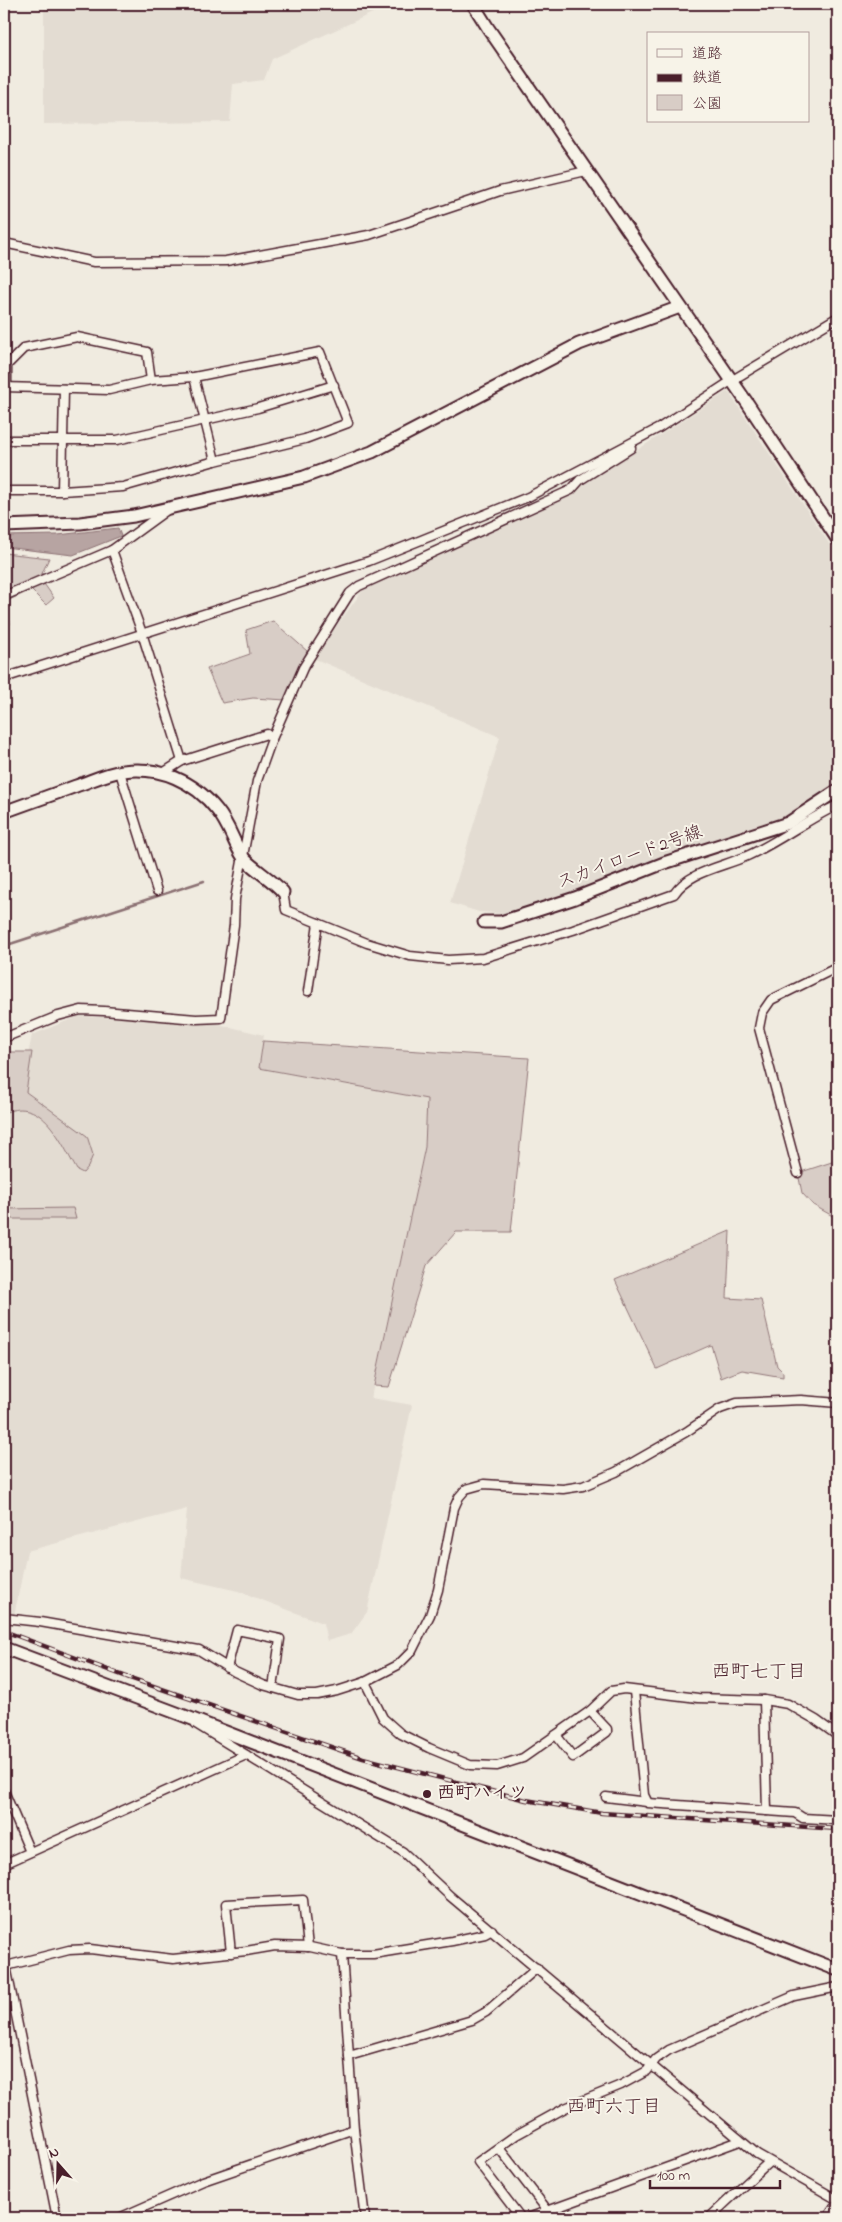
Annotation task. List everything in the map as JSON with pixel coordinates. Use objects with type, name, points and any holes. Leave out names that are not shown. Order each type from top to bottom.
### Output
[{"type":"street","points":[[473,4],[731,382],[748,404],[838,540]]},
{"type":"street","points":[[4,243],[94,262],[226,261],[369,235],[500,192],[586,171]]},
{"type":"street","points":[[4,526],[80,524],[134,516],[304,478],[372,452],[579,344],[680,307]]},
{"type":"street","points":[[4,678],[369,561],[528,497],[648,434],[838,317]]},
{"type":"street","points":[[4,491],[62,491],[123,487],[215,461],[305,440],[348,423],[320,352],[194,377],[152,380],[109,390],[5,387],[7,365],[24,348],[77,337],[147,352],[152,380]]},
{"type":"street","points":[[194,377],[215,461]]},
{"type":"street","points":[[4,440],[117,440],[258,408],[334,385]]},
{"type":"street","points":[[62,491],[64,389]]},
{"type":"street","points":[[4,1038],[58,1016],[81,1010],[104,1010],[196,1019],[221,1018],[234,925],[235,899],[257,781],[272,739],[303,668],[350,593],[359,586],[571,490],[580,480],[633,447],[648,434]]},
{"type":"street","points":[[4,596],[112,550],[172,507]]},
{"type":"street","points":[[112,550],[142,633],[182,761]]},
{"type":"street","points":[[163,773],[182,761],[267,734],[272,739]]},
{"type":"street","points":[[4,812],[120,772],[152,770],[163,773],[182,780],[194,788],[217,810],[233,834],[244,858],[274,882],[283,892],[286,910],[367,943],[410,956],[448,960],[483,958],[573,930],[674,894],[680,885],[717,866],[747,856],[838,805]]},
{"type":"street","points":[[120,772],[157,891]]},
{"type":"street","name":"スカイロード2号線","points":[[484,922],[501,922],[575,898],[664,863],[788,823],[838,790]]},
{"type":"street","points":[[308,991],[318,923]]},
{"type":"street","points":[[798,1173],[758,1028],[762,1013],[771,1000],[838,967]]},
{"type":"street","points":[[4,1618],[40,1622],[199,1650],[227,1668],[273,1688],[298,1695],[316,1695],[365,1682],[398,1665],[412,1651],[422,1633],[438,1590],[454,1508],[459,1496],[466,1489],[484,1484],[563,1489],[583,1486],[616,1472],[686,1432],[720,1409],[736,1403],[801,1400],[838,1403]]},
{"type":"street","points":[[227,1668],[237,1630],[280,1640],[273,1688]]},
{"type":"street","points":[[4,1648],[182,1714],[838,1970]]},
{"type":"street","points":[[365,1682],[384,1718],[401,1734],[470,1765],[497,1766],[515,1761],[545,1745],[590,1711],[611,1691],[624,1689],[634,1692],[698,1698],[764,1700],[788,1704],[816,1720],[838,1736]]},
{"type":"street","points":[[634,1692],[644,1795],[647,1802]]},
{"type":"street","points":[[764,1700],[766,1811]]},
{"type":"street","points":[[556,1735],[573,1757],[607,1732],[607,1729],[590,1711]]},
{"type":"street","points":[[182,1714],[403,1852],[492,1930],[739,2139],[769,2162],[838,2201],[827,2218]]},
{"type":"street","points":[[4,1864],[246,1755]]},
{"type":"street","points":[[4,1791],[30,1852]]},
{"type":"street","points":[[606,1797],[647,1802],[795,1813],[803,1818],[838,1820]]},
{"type":"street","points":[[230,1953],[226,1904],[303,1900],[308,1947]]},
{"type":"street","points":[[57,2218],[6,1966],[70,1950],[90,1949],[173,1959],[274,1946],[308,1947],[342,1954],[373,1954],[452,1941],[485,1934],[492,1930]]},
{"type":"street","points":[[342,1954],[354,2129],[365,2218]]},
{"type":"street","points":[[349,2056],[472,2020],[486,2012],[537,1968]]},
{"type":"street","points":[[521,2218],[478,2162],[565,2108],[621,2085],[652,2065],[656,2059],[669,2050],[794,1996],[838,1987]]},
{"type":"street","points":[[120,2218],[203,2180],[354,2129]]},
{"type":"street","points":[[528,2218],[737,2142],[739,2139]]},
{"type":"street","points":[[499,2148],[548,2211]]},
{"type":"street","points":[[708,2218],[769,2162]]},
{"type":"shaded area","points":[[44,4],[392,4],[272,59],[264,80],[233,84],[230,122],[44,124]]},
{"type":"shaded area","points":[[728,391],[838,557],[838,783],[785,816],[675,853],[571,895],[507,914],[479,912],[450,903],[500,737],[313,658],[363,590],[577,489]]},
{"type":"shaded area","points":[[118,528],[121,536],[73,555],[4,547],[4,536],[58,535]]},
{"type":"shaded area","points":[[79,1016],[205,1021],[264,1035],[259,1068],[427,1099],[425,1147],[371,1398],[412,1405],[367,1612],[351,1634],[327,1641],[323,1623],[238,1591],[181,1578],[187,1509],[27,1551],[14,1616],[4,1613],[4,1107],[19,1101],[32,1035]]},
{"type":"green space","points":[[4,553],[49,558],[40,578],[54,598],[46,605],[31,590],[7,601],[10,624],[4,627]]},
{"type":"green space","points":[[273,621],[307,651],[286,700],[253,698],[222,703],[207,669],[250,654],[246,630]]},
{"type":"green space","points":[[263,1041],[529,1058],[511,1232],[456,1232],[426,1266],[389,1387],[374,1386],[425,1147],[427,1099],[259,1068]]},
{"type":"green space","points":[[4,1052],[32,1052],[26,1092],[87,1136],[93,1155],[83,1173],[77,1170],[57,1135],[40,1116],[30,1111],[18,1109],[4,1113]]},
{"type":"green space","points":[[838,1160],[838,1219],[813,1205],[802,1193],[798,1173]]},
{"type":"green space","points":[[73,1208],[76,1219],[4,1219],[4,1209]]},
{"type":"green space","points":[[730,1231],[727,1298],[761,1300],[777,1366],[783,1372],[783,1377],[742,1370],[721,1378],[711,1345],[657,1369],[615,1280]]},
{"type":"waterway","points":[[4,946],[204,881]]},
{"type":"railway","points":[[4,1631],[127,1677],[363,1758],[526,1800],[602,1813],[838,1829]]},
{"type":"place","name":"西町ハイツ","points":[[427,1794]]},
{"type":"district","name":"西町七丁目","points":[[759,1672]]},
{"type":"district","name":"西町六丁目","points":[[614,2107]]}]
